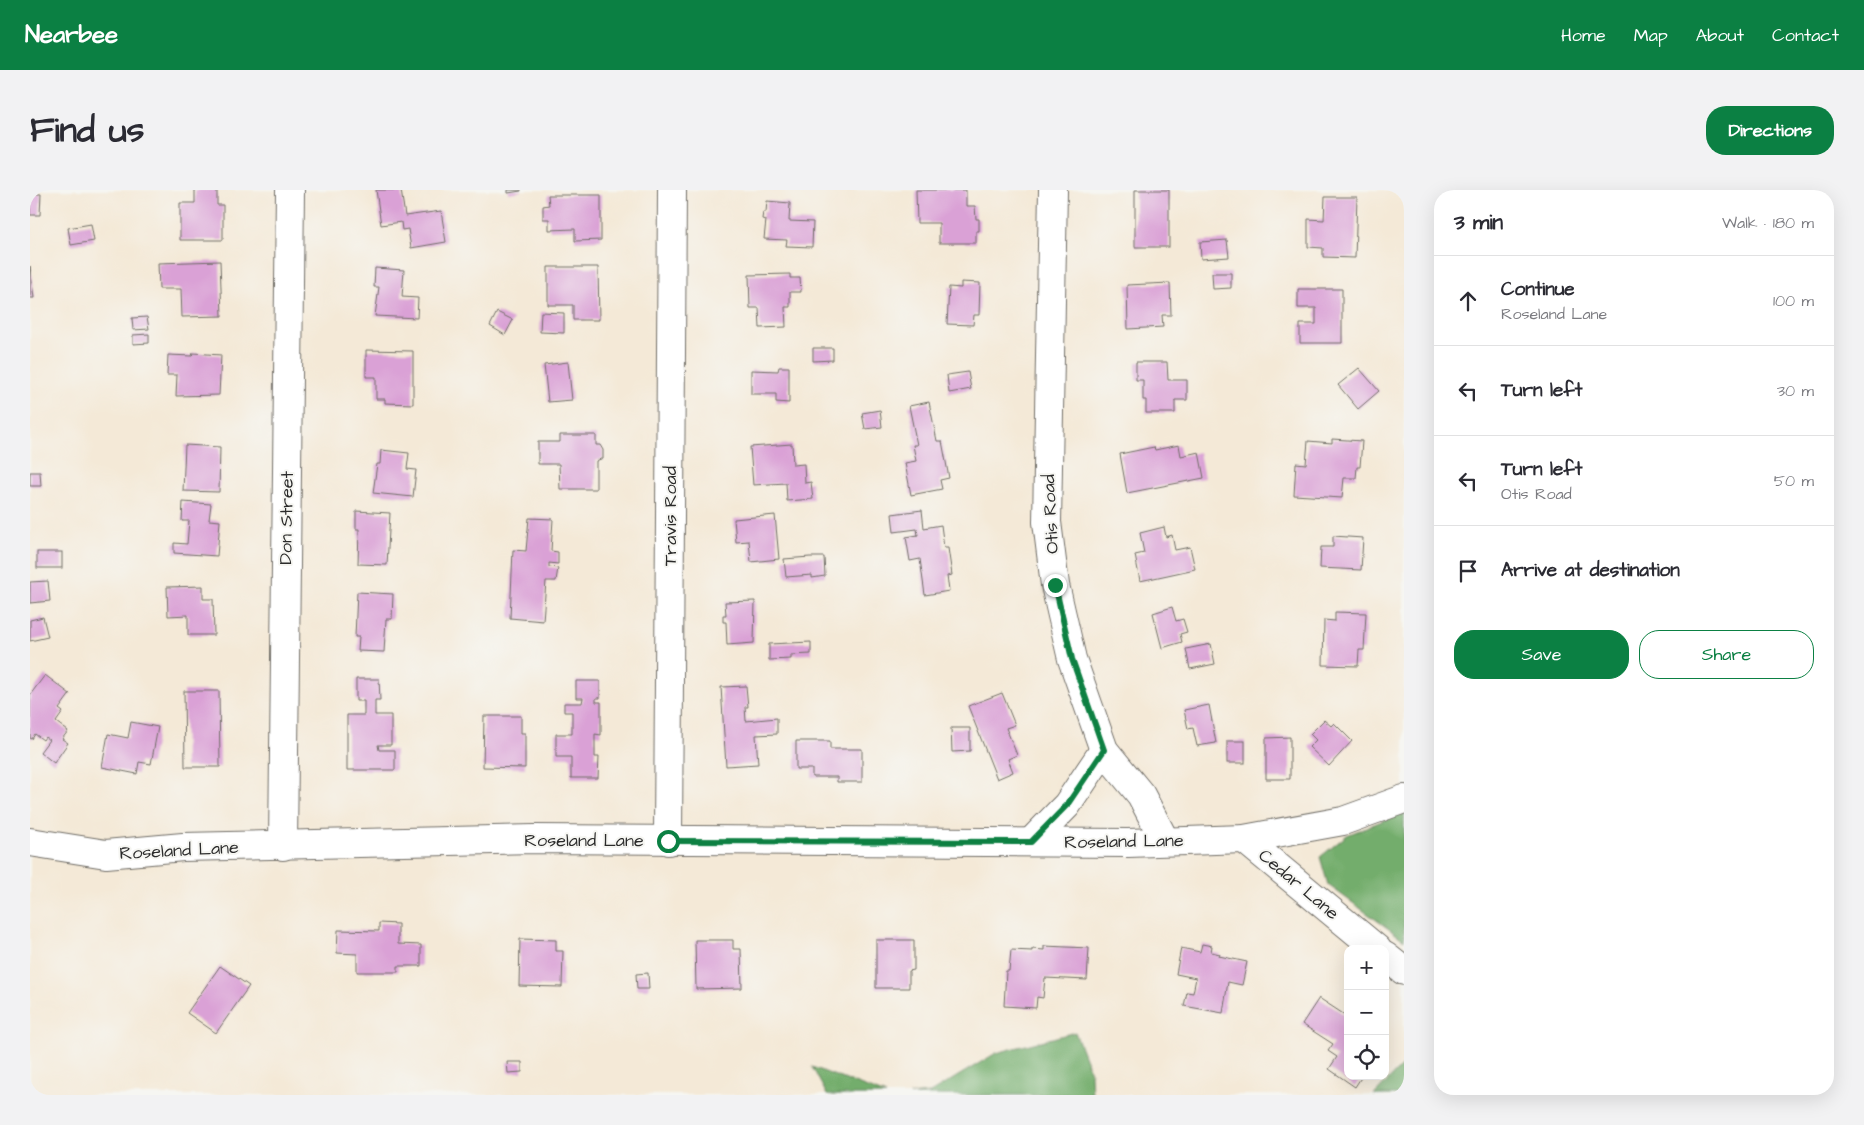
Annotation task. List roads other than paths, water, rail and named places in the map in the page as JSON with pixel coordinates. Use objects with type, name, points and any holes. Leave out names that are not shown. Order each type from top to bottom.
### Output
[{"type":"street","name":"Don Street","points":[[283,846],[290,190]]},
{"type":"street","name":"Travis Road","points":[[668,841],[672,190]]},
{"type":"street","name":"Otis Road","points":[[1053,190],[1047,522],[1055,585],[1072,659],[1104,750],[1140,795],[1165,841]]},
{"type":"street","points":[[1031,842],[1067,805],[1104,750]]},
{"type":"street","name":"Roseland Lane","points":[[30,842],[106,854],[184,848],[534,839],[1031,842],[1244,839],[1343,821],[1404,799]]},
{"type":"street","name":"Cedar Lane","points":[[1244,839],[1372,945]]},
{"type":"street","points":[[1389,959],[1404,971]]}]
